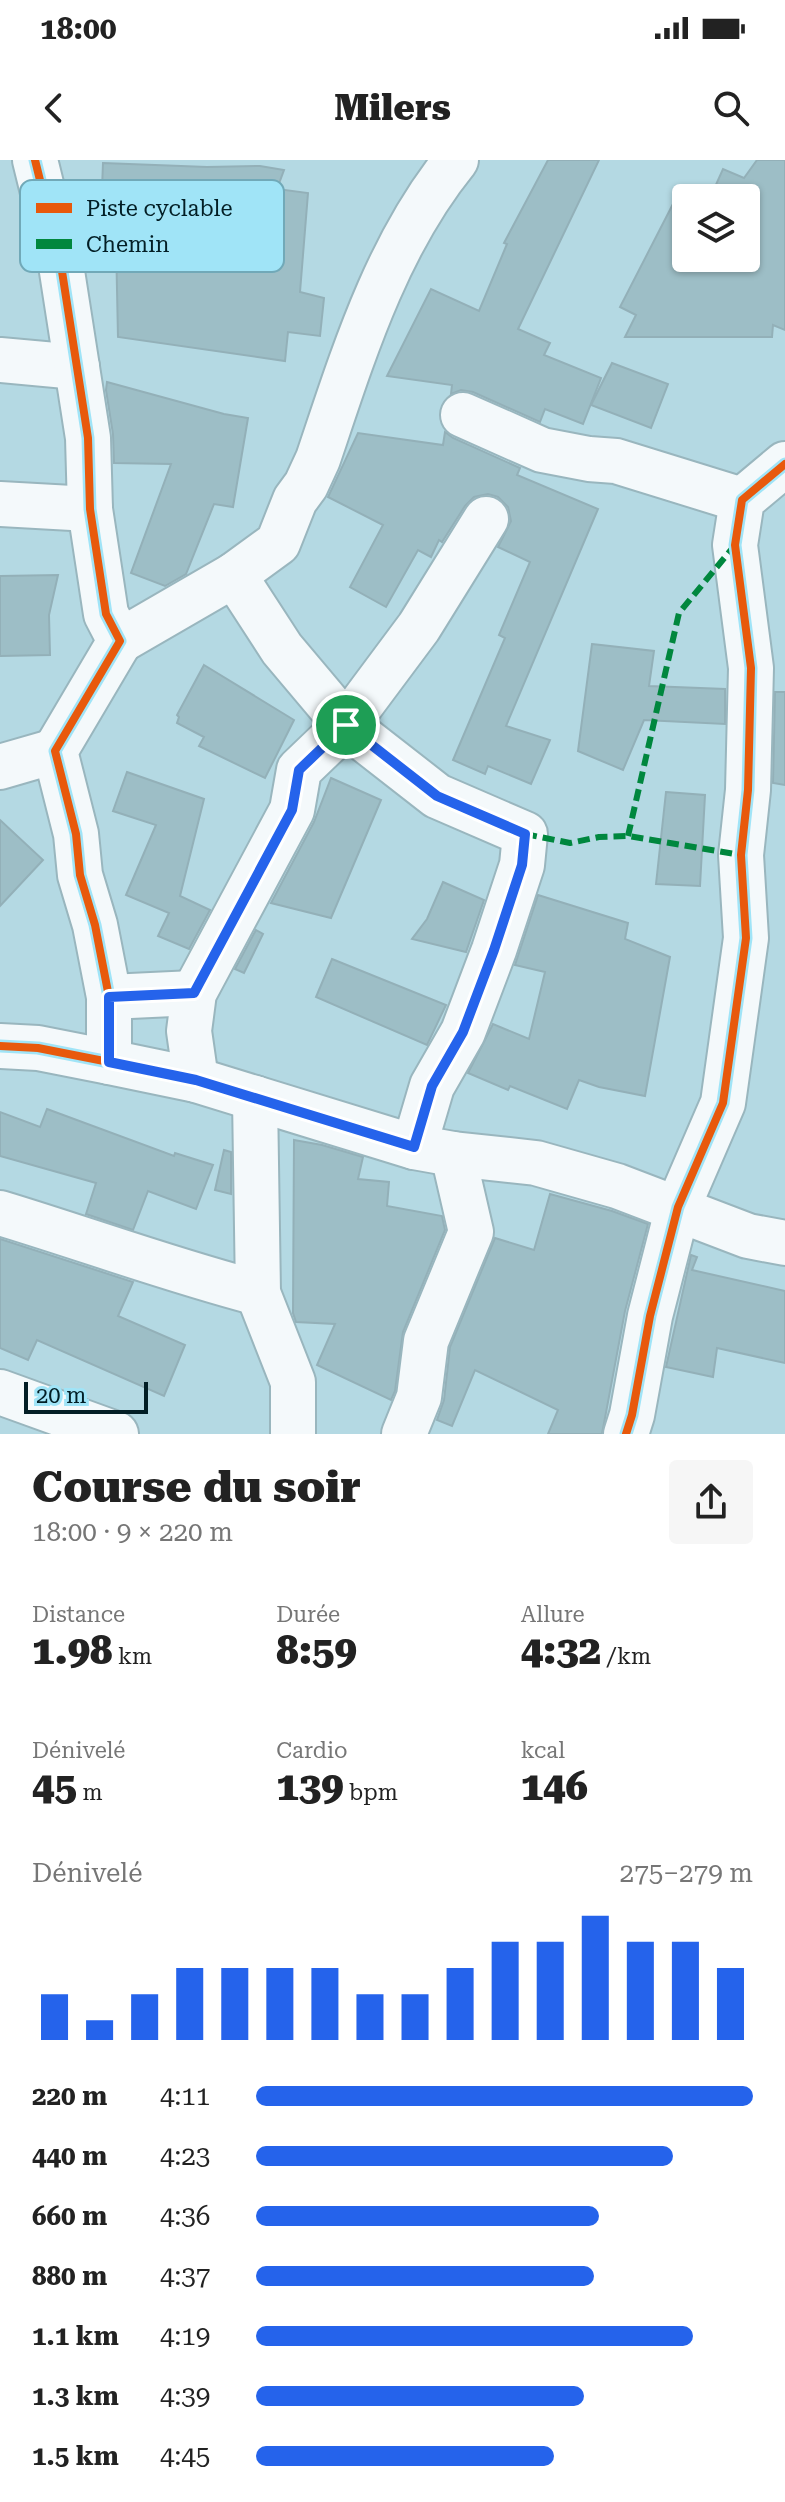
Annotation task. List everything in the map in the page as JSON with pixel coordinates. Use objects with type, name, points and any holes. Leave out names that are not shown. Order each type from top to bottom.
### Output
[{"type":"street","points":[[35,160],[40,180]]},
{"type":"street","points":[[109,1062],[109,997],[95,925],[80,875],[76,834],[19,753],[120,641],[234,575],[278,543],[295,500],[318,459],[378,291],[419,210],[456,160]]},
{"type":"street","points":[[62,272],[88,438],[90,509],[106,614],[120,641]]},
{"type":"street","points":[[0,360],[77,367]]},
{"type":"street","points":[[463,415],[542,450],[616,461],[742,500]]},
{"type":"street","points":[[626,1434],[650,1316],[678,1207],[723,1103],[746,938],[741,855],[748,790],[751,668],[735,545],[742,500],[785,464]]},
{"type":"street","points":[[0,504],[90,509]]},
{"type":"street","points":[[196,1080],[189,1031],[194,993],[292,810],[299,770],[346,725],[419,627],[486,519]]},
{"type":"street","points":[[234,575],[282,649],[346,725],[437,796],[525,834],[522,865],[494,950],[463,1032],[432,1086],[433,1151],[471,1232],[426,1341],[419,1397],[404,1434]]},
{"type":"street","points":[[109,997],[194,993]]},
{"type":"street","points":[[0,1046],[38,1048],[196,1080],[433,1151],[536,1163],[678,1207],[748,1236],[785,1243]]},
{"type":"street","points":[[255,1098],[258,1293],[293,1382],[293,1434]]},
{"type":"street","points":[[0,1213],[182,1273],[258,1293]]},
{"type":"street","points":[[0,1392],[116,1434]]},
{"type":"building","points":[[548,160],[599,160],[518,329],[550,343],[544,355],[601,378],[583,424],[545,409],[540,422],[473,392],[461,390],[451,394],[452,385],[387,376],[431,289],[479,311],[507,244],[504,243]]},
{"type":"building","points":[[757,160],[785,160],[785,330],[773,325],[772,337],[625,337],[636,315],[620,307],[672,206],[672,272],[760,272],[760,184],[716,184],[723,169],[744,178]]},
{"type":"building","points":[[103,163],[260,166],[284,170],[280,180],[102,180]]},
{"type":"building","points":[[284,190],[308,193],[300,292],[324,298],[320,336],[288,332],[285,361],[118,337],[117,272],[284,272]]},
{"type":"building","points":[[612,363],[668,384],[651,428],[591,405]]},
{"type":"building","points":[[107,382],[248,418],[233,507],[214,504],[186,574],[165,586],[131,573],[171,464],[114,463]]},
{"type":"building","points":[[445,432],[520,468],[517,475],[598,509],[506,726],[550,740],[531,784],[488,766],[485,774],[453,760],[505,638],[499,635],[530,562],[498,547],[511,521],[508,507],[498,497],[488,494],[474,497],[442,542],[439,540],[431,557],[418,550],[386,607],[350,587],[383,525],[328,497],[358,433],[443,445]]},
{"type":"building","points":[[58,575],[49,615],[50,655],[0,656],[0,576]]},
{"type":"building","points":[[592,644],[654,651],[649,686],[725,689],[725,724],[644,720],[623,770],[578,751]]},
{"type":"building","points":[[204,665],[294,720],[265,778],[199,746],[204,737],[177,723],[177,715]]},
{"type":"building","points":[[775,692],[785,692],[785,785],[773,783]]},
{"type":"building","points":[[127,772],[204,799],[180,896],[210,910],[189,949],[158,936],[169,913],[126,895],[156,825],[113,811]]},
{"type":"building","points":[[331,778],[381,800],[331,918],[271,903],[314,822]]},
{"type":"building","points":[[666,792],[705,795],[700,886],[656,884]]},
{"type":"building","points":[[0,820],[43,860],[0,906]]},
{"type":"building","points":[[443,882],[484,900],[466,952],[412,939],[427,919]]},
{"type":"building","points":[[538,895],[628,923],[625,939],[670,957],[645,1096],[579,1080],[567,1109],[468,1073],[493,1024],[529,1039],[545,972],[515,965]]},
{"type":"building","points":[[256,930],[263,934],[244,973],[235,969]]},
{"type":"building","points":[[332,959],[446,1005],[427,1045],[316,997]]},
{"type":"building","points":[[47,1109],[174,1156],[175,1153],[213,1165],[196,1209],[148,1191],[133,1230],[86,1214],[96,1183],[0,1156],[0,1112],[40,1127]]},
{"type":"building","points":[[294,1140],[363,1157],[358,1179],[389,1182],[387,1206],[442,1216],[445,1230],[403,1332],[391,1400],[317,1365],[335,1324],[296,1322],[293,1313]]},
{"type":"building","points":[[224,1150],[231,1152],[231,1194],[215,1190]]},
{"type":"building","points":[[550,1194],[648,1224],[625,1311],[602,1434],[548,1434],[558,1410],[475,1370],[452,1426],[437,1420],[444,1400],[450,1347],[495,1238],[534,1250]]},
{"type":"building","points":[[0,1239],[133,1282],[118,1316],[185,1345],[164,1396],[37,1340],[28,1360],[0,1348]]},
{"type":"building","points":[[691,1255],[697,1257],[692,1270],[785,1291],[785,1363],[717,1348],[713,1377],[666,1367]]},
{"type":"marked path","points":[[628,836],[679,613],[735,545]]},
{"type":"marked path","points":[[525,834],[570,843],[599,837],[628,836],[741,855]]},
{"type":"cycle path","points":[[35,160],[40,180]]},
{"type":"cycle path","points":[[0,1046],[38,1048],[109,1062],[109,997],[95,925],[80,875],[76,834],[55,751],[120,641],[106,614],[90,509],[88,438],[62,272]]},
{"type":"cycle path","points":[[626,1434],[650,1316],[678,1207],[723,1103],[746,938],[741,855],[748,790],[751,668],[735,545],[742,500],[785,464]]},
{"type":"route","points":[[346,725],[437,796],[525,834],[522,865],[494,950],[463,1032],[432,1086],[414,1147],[196,1080],[109,1062],[109,997],[194,993],[292,810],[299,770],[346,725]]}]
